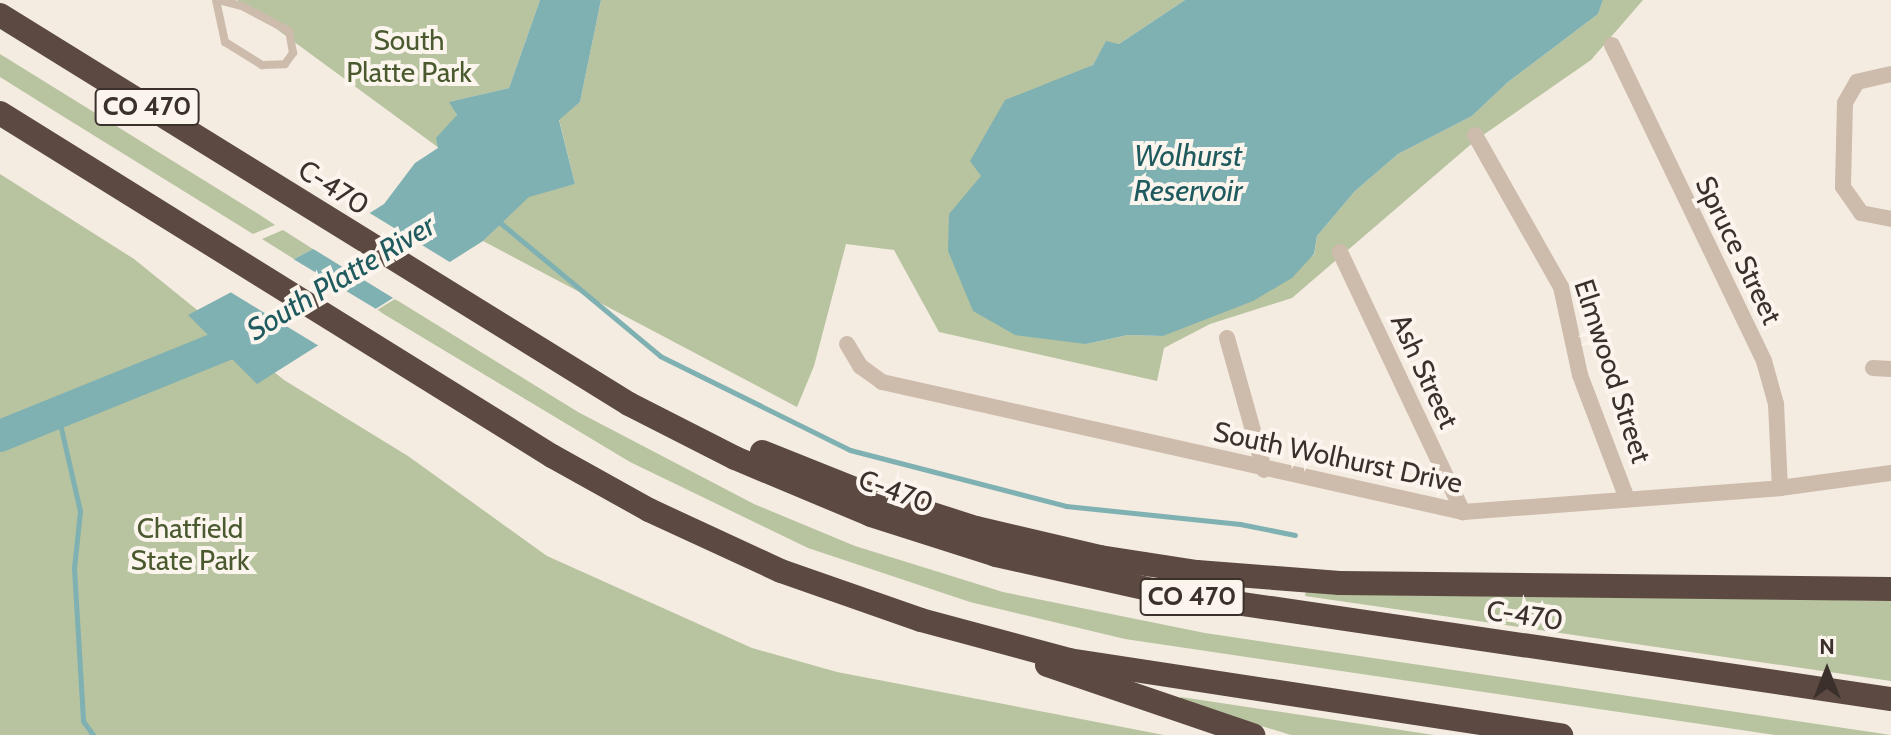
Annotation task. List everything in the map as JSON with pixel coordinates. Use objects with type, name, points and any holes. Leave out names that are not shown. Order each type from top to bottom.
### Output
[{"type":"highway","name":"C-470","points":[[0,15],[467,306],[670,426],[758,469],[871,515],[996,555],[1172,594],[1891,699]]},
{"type":"highway","name":"CO 470","points":[[0,113],[574,469],[711,540],[861,600],[1010,645],[1154,675],[1561,735]]},
{"type":"highway","points":[[536,348],[575,355],[705,426],[860,491],[1004,535],[1123,562],[1331,583],[1891,589]]},
{"type":"highway","points":[[1010,645],[1080,680],[1253,735]]},
{"type":"street","name":"Spruce Street","points":[[1612,45],[1764,361],[1776,404],[1780,488]]},
{"type":"street","points":[[1891,74],[1857,82],[1845,103],[1843,187],[1861,213],[1891,219]]},
{"type":"street","name":"Elmwood Street","points":[[1475,135],[1561,287],[1580,375],[1627,499]]},
{"type":"street","name":"Ash Street","points":[[1340,252],[1463,512]]},
{"type":"street","points":[[1227,338],[1264,470]]},
{"type":"street","name":"South Wolhurst Drive","points":[[847,344],[860,366],[882,382],[1264,470],[1463,512],[1780,488],[1891,473]]},
{"type":"street","points":[[1873,368],[1891,369]]},
{"type":"lane","points":[[217,0],[242,6],[289,31],[293,53],[285,64],[262,65],[225,42],[217,0]]},
{"type":"green space","name":"South Platte Park","points":[[237,0],[540,0],[509,88],[450,102],[457,115],[439,148]]},
{"type":"green space","points":[[601,0],[1185,0],[1119,44],[1106,42],[1093,65],[1061,80],[982,176],[1086,344],[1128,335],[1163,336],[1314,255],[1317,236],[1355,191],[1398,154],[1472,116],[1508,82],[1598,14],[1603,0],[1643,0],[1591,60],[1476,140],[1292,298],[1210,324],[1164,348],[1157,381],[939,332],[894,250],[846,244],[814,366],[797,407],[483,241],[529,196],[575,184],[559,119],[580,102]]},
{"type":"green space","points":[[0,54],[275,225],[253,234],[56,112],[0,77]]},
{"type":"green space","name":"Chatfield State Park","points":[[0,174],[134,259],[284,380],[408,456],[547,556],[752,648],[837,672],[1164,735],[0,735]]},
{"type":"green space","points":[[283,230],[313,249],[294,259],[262,239]]},
{"type":"green space","points":[[395,299],[578,412],[754,504],[855,546],[1003,592],[1205,633],[1891,735],[1775,735],[1125,639],[970,602],[808,548],[630,462],[377,310]]},
{"type":"green space","points":[[1306,591],[1891,601],[1891,681],[1305,596]]},
{"type":"green space","points":[[1181,697],[1434,735],[1291,735],[1180,701]]},
{"type":"water","points":[[540,0],[601,0],[580,102],[559,120],[575,184],[529,197],[483,241],[257,384],[188,315],[313,249],[384,204],[415,163],[438,148],[436,138],[457,115],[449,102],[509,88]]},
{"type":"water","name":"Wolhurst Reservoir","points":[[1185,0],[1603,0],[1598,14],[1508,82],[1472,116],[1398,154],[1355,191],[1317,236],[1314,254],[1292,278],[1253,301],[1163,336],[1128,335],[1086,344],[1015,335],[973,311],[948,251],[949,214],[981,176],[970,161],[1005,100],[1093,65],[1106,41],[1119,44]]},
{"type":"pier","points":[[368,212],[453,264],[398,301],[310,247]]},
{"type":"pier","points":[[290,257],[381,312],[324,349],[227,290]]},
{"type":"waterway","points":[[497,220],[660,356],[850,450],[1066,506],[1240,524],[1295,535]]},
{"type":"waterway","name":"South Platte River","points":[[0,436],[260,331]]},
{"type":"waterway","points":[[58,415],[80,511],[74,568],[83,721],[93,735]]}]
